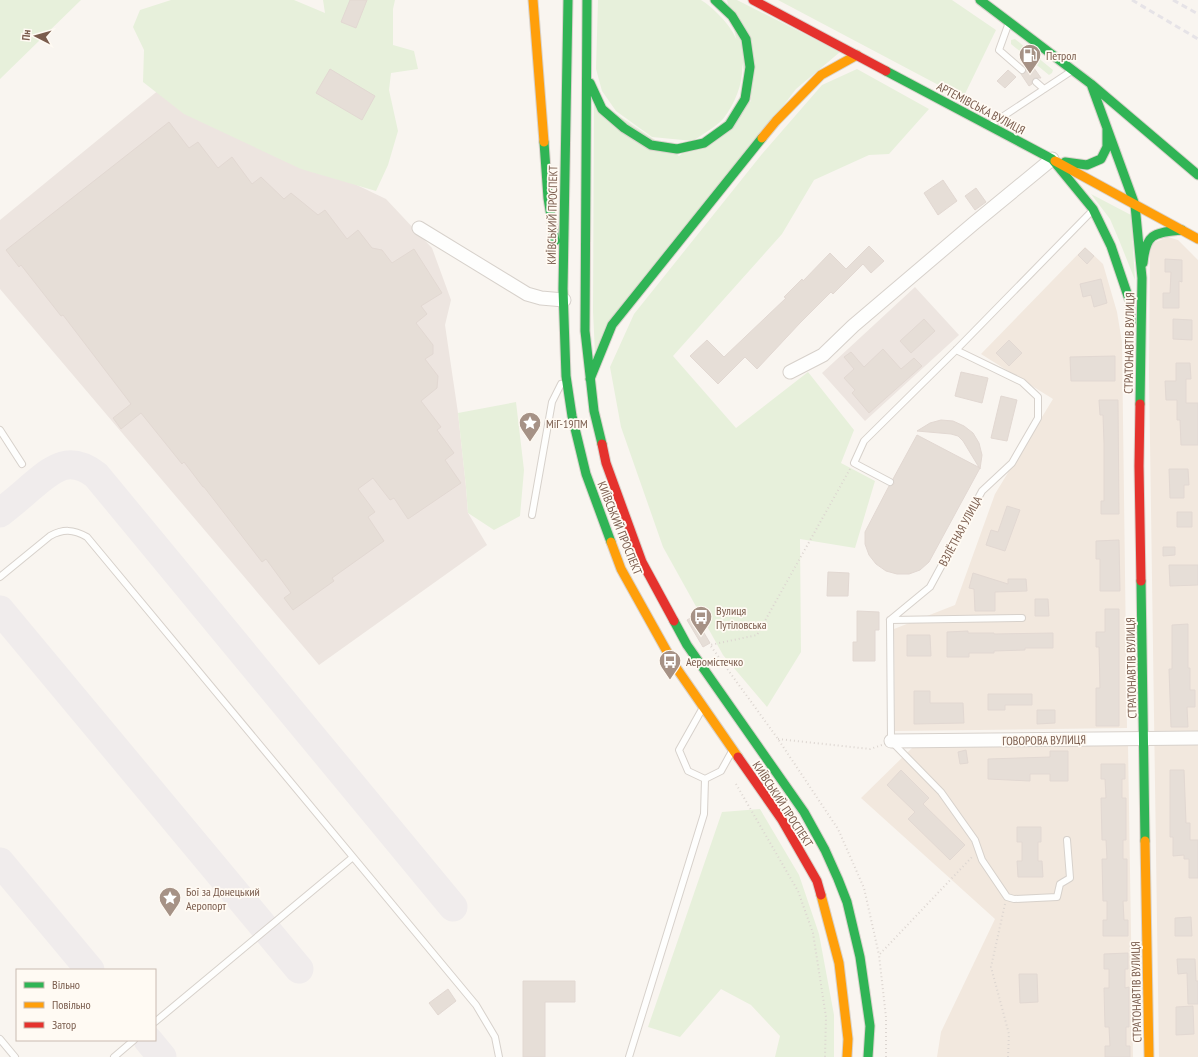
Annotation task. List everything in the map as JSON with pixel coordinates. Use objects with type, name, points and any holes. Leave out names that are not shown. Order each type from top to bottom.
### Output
[{"type":"main road","points":[[533,0],[548,198],[563,295]]},
{"type":"main road","name":"КИЇВСЬКИЙ ПРОСПЕКТ","points":[[568,0],[563,295],[566,376],[572,416],[586,474],[621,569],[675,666],[713,702],[748,730],[804,812],[825,850],[847,902],[860,957],[870,1026],[868,1057]]},
{"type":"main road","name":"КИЇВСЬКИЙ ПРОСПЕКТ","points":[[587,0],[585,331],[582,382],[594,411],[606,463],[642,562],[687,645],[733,750],[782,820],[817,881],[839,963],[848,1039],[847,1057]]},
{"type":"main road","points":[[587,77],[602,108],[624,128],[651,145],[678,149],[704,143],[729,125],[745,99],[750,67],[746,39],[732,16],[715,0]]},
{"type":"main road","name":"АРТЕМІВСЬКА ВУЛИЦЯ","points":[[753,0],[1052,159],[1198,239]]},
{"type":"main road","points":[[980,0],[1092,84],[1198,176]]},
{"type":"main road","points":[[566,376],[582,382],[612,325],[776,121],[821,76],[857,55]]},
{"type":"main road","points":[[1092,84],[1135,205],[1142,278]]},
{"type":"main road","points":[[1052,159],[1087,165],[1101,159],[1107,147],[1107,128]]},
{"type":"main road","points":[[1052,159],[1093,209],[1111,246],[1130,302],[1139,466]]},
{"type":"main road","points":[[1142,278],[1144,248],[1149,239],[1160,232],[1182,230]]},
{"type":"main road","name":"СТРАТОНАВТІВ ВУЛИЦЯ","points":[[1142,278],[1139,466],[1149,1057]]},
{"type":"main road","points":[[572,416],[577,407],[583,406],[594,411]]},
{"type":"main road","points":[[733,750],[748,730]]},
{"type":"street","points":[[790,372],[823,355],[852,326],[1052,159]]},
{"type":"street","points":[[418,228],[527,294],[541,298],[563,295]]},
{"type":"street","name":"ГОВОРОВА ВУЛИЦЯ","points":[[891,742],[1198,738]]},
{"type":"lane","points":[[1009,21],[999,50],[1022,70]]},
{"type":"lane","points":[[988,126],[1073,70]]},
{"type":"lane","points":[[1036,82],[1044,89]]},
{"type":"lane","points":[[890,482],[854,463],[864,441],[956,350],[1093,209]]},
{"type":"lane","name":"ВЗЛЁТНАЯ УЛИЦА","points":[[890,620],[930,587],[982,491],[1012,463],[1038,418],[1038,396],[1022,382],[956,350]]},
{"type":"lane","points":[[532,515],[552,402],[566,376]]},
{"type":"lane","points":[[0,430],[22,464]]},
{"type":"lane","points":[[0,577],[50,536],[59,531],[69,530],[79,532],[87,537],[476,1005],[495,1037],[499,1057]]},
{"type":"lane","points":[[1022,618],[890,620],[891,742],[941,792],[975,840],[982,860],[1007,897],[1014,899],[1057,897],[1060,884],[1070,878],[1067,840]]},
{"type":"lane","points":[[705,779],[688,771],[678,750],[713,702]]},
{"type":"lane","points":[[705,779],[721,771],[733,750]]},
{"type":"lane","points":[[629,1057],[704,814],[705,779]]},
{"type":"lane","points":[[156,1021],[353,857]]},
{"type":"lane","points":[[0,1039],[15,1057]]},
{"type":"lane","points":[[114,1057],[133,1041]]},
{"type":"path","points":[[854,463],[757,635],[710,645],[778,739],[838,829],[864,888],[879,954],[886,1017],[886,1057]]},
{"type":"path","points":[[778,739],[870,749],[891,742]]},
{"type":"path","points":[[736,784],[798,891],[813,933],[826,1017],[825,1057]]},
{"type":"path","points":[[879,954],[978,850]]},
{"type":"path","points":[[1007,897],[991,967],[1009,1034],[1008,1057]]},
{"type":"shaded area","points":[[171,80],[196,108],[386,199],[432,248],[451,300],[445,325],[458,413],[468,513],[487,545],[319,665],[0,289],[0,220]]},
{"type":"shaded area","points":[[1168,237],[1178,240],[1198,260],[1198,1057],[1159,1057],[1149,373],[1150,253],[1153,243]]},
{"type":"shaded area","points":[[1085,247],[1103,264],[1117,312],[1122,342],[1127,728],[895,731],[894,629],[955,605],[995,494],[1053,399],[981,354]]},
{"type":"shaded area","points":[[915,287],[959,335],[865,421],[822,373]]},
{"type":"shaded area","points":[[1128,745],[1133,1057],[937,1057],[941,1032],[995,919],[861,798],[912,748]]},
{"type":"green space","points":[[0,0],[81,0],[0,79]]},
{"type":"green space","points":[[171,0],[294,0],[325,13],[323,0],[395,0],[393,9],[393,45],[414,51],[418,69],[391,73],[389,90],[398,131],[388,165],[376,191],[301,169],[184,114],[143,82],[144,50],[133,27],[140,10]]},
{"type":"green space","points":[[598,0],[701,0],[714,10],[736,38],[742,65],[738,92],[732,106],[723,119],[713,128],[693,141],[652,137],[616,111],[602,91],[596,69]]},
{"type":"green space","points":[[727,0],[737,0],[840,52],[796,89],[595,353],[593,312],[594,99],[679,156],[751,101]]},
{"type":"green space","points":[[778,0],[952,0],[996,30],[963,98]]},
{"type":"green space","points":[[1015,39],[1053,70],[1052,73],[1049,75],[1011,44],[1011,40]]},
{"type":"green space","points":[[857,69],[929,109],[889,154],[869,155],[814,180],[782,234],[673,356],[736,428],[808,372],[854,430],[841,463],[875,481],[855,548],[800,539],[801,652],[767,707],[723,655],[663,547],[621,427],[610,367],[634,314],[762,154],[822,85]]},
{"type":"green space","points":[[1091,194],[1131,215],[1135,280],[1110,219]]},
{"type":"green space","points":[[516,402],[524,470],[520,516],[494,530],[468,513],[458,413]]},
{"type":"green space","points":[[760,809],[799,875],[819,934],[834,1015],[834,1057],[775,1057],[780,1036],[751,1005],[721,989],[680,1037],[648,1027],[722,812]]},
{"type":"building","points":[[350,0],[367,0],[356,28],[341,22]]},
{"type":"building","name":"Петрол","points":[[1031,64],[1041,78],[1034,78],[1032,84],[1029,86],[1021,74],[1025,73],[1025,67]]},
{"type":"building","points":[[330,69],[375,96],[362,120],[316,93]]},
{"type":"building","points":[[1008,70],[1016,77],[1005,88],[997,81]]},
{"type":"building","points":[[169,122],[189,148],[198,142],[218,168],[232,157],[252,184],[261,177],[284,199],[291,193],[318,215],[325,210],[347,239],[358,230],[372,248],[382,250],[392,263],[414,249],[442,293],[421,306],[427,314],[416,323],[433,345],[433,354],[425,359],[438,376],[437,388],[421,401],[441,427],[437,430],[454,453],[445,460],[461,483],[408,519],[394,498],[390,500],[373,478],[358,489],[375,512],[368,517],[384,541],[332,578],[334,581],[293,610],[284,598],[291,593],[266,559],[262,562],[184,462],[182,464],[141,413],[121,429],[113,418],[131,404],[63,315],[61,316],[21,265],[19,267],[6,250]]},
{"type":"building","points":[[943,180],[957,201],[938,215],[924,193]]},
{"type":"building","points":[[976,188],[986,202],[975,210],[965,196]]},
{"type":"building","points":[[869,246],[884,261],[871,273],[863,264],[833,294],[831,292],[757,369],[745,357],[718,384],[690,356],[707,340],[724,357],[786,298],[784,297],[802,279],[803,281],[830,253],[846,269]]},
{"type":"building","points":[[1085,248],[1094,256],[1087,264],[1078,255]]},
{"type":"building","points":[[1165,259],[1182,260],[1182,282],[1179,281],[1179,308],[1163,308],[1163,293],[1170,293],[1171,272],[1165,272]]},
{"type":"building","points":[[1101,279],[1107,303],[1094,307],[1091,295],[1083,297],[1080,284]]},
{"type":"building","points":[[924,319],[935,331],[911,353],[900,341]]},
{"type":"building","points":[[1173,319],[1192,320],[1192,340],[1173,339]]},
{"type":"building","points":[[1009,340],[1022,353],[1009,366],[996,353]]},
{"type":"building","points":[[883,349],[901,369],[914,358],[922,366],[869,413],[852,393],[855,390],[844,378],[854,369],[844,357],[851,352],[864,367]]},
{"type":"building","points":[[1115,356],[1115,381],[1071,381],[1070,357]]},
{"type":"building","points":[[1176,363],[1190,363],[1191,379],[1186,379],[1186,403],[1198,403],[1198,445],[1181,445],[1180,420],[1177,420],[1177,400],[1166,400],[1165,381],[1176,381]]},
{"type":"building","points":[[961,372],[988,378],[982,403],[955,396]]},
{"type":"building","points":[[1001,396],[1017,400],[1007,441],[991,438]]},
{"type":"building","points":[[1099,400],[1118,400],[1119,514],[1101,514],[1101,501],[1104,501],[1104,443],[1103,415],[1100,415]]},
{"type":"building","points":[[941,420],[953,421],[964,426],[973,433],[979,443],[982,455],[980,469],[963,441],[958,436],[917,431],[930,423]]},
{"type":"building","points":[[917,435],[980,468],[929,562],[920,570],[909,574],[897,574],[886,571],[876,564],[869,555],[865,544],[865,532],[889,486],[894,484],[893,479]]},
{"type":"building","points":[[1169,469],[1188,469],[1189,485],[1184,485],[1184,498],[1170,498]]},
{"type":"building","points":[[1007,506],[1020,510],[1005,551],[986,545],[991,530],[998,532]]},
{"type":"building","points":[[1177,512],[1192,512],[1192,527],[1177,527]]},
{"type":"building","points":[[1119,540],[1120,591],[1100,591],[1100,559],[1096,559],[1096,541]]},
{"type":"building","points":[[1163,547],[1175,547],[1175,555],[1163,556]]},
{"type":"building","points":[[1169,565],[1198,565],[1198,585],[1170,586]]},
{"type":"building","points":[[828,572],[849,573],[848,596],[827,596]]},
{"type":"building","points":[[973,573],[1008,584],[1008,579],[1026,579],[1027,591],[995,592],[995,611],[975,611],[974,589],[969,588]]},
{"type":"building","points":[[1035,599],[1048,599],[1049,616],[1035,616]]},
{"type":"building","points":[[1105,609],[1119,609],[1119,726],[1096,726],[1096,688],[1100,688],[1099,647],[1096,647],[1096,632],[1105,632]]},
{"type":"building","points":[[857,611],[879,612],[879,630],[875,630],[875,661],[853,661],[853,642],[857,642]]},
{"type":"building","points":[[694,616],[710,643],[703,647],[687,620]]},
{"type":"building","points":[[1188,624],[1188,668],[1190,668],[1190,690],[1195,690],[1195,707],[1187,707],[1188,727],[1171,727],[1169,669],[1172,669],[1172,625]]},
{"type":"building","points":[[968,631],[968,633],[994,634],[1053,633],[1053,648],[1025,648],[1025,650],[994,651],[994,653],[969,653],[969,657],[947,657],[947,632]]},
{"type":"building","points":[[907,635],[930,635],[931,656],[907,656]]},
{"type":"building","points":[[914,691],[930,691],[930,703],[963,703],[964,723],[914,724]]},
{"type":"building","points":[[988,694],[1032,694],[1032,705],[1005,705],[1005,710],[988,710]]},
{"type":"building","points":[[1037,710],[1055,710],[1055,723],[1037,724]]},
{"type":"building","points":[[966,750],[968,763],[960,764],[958,752]]},
{"type":"building","points":[[1050,751],[1068,751],[1068,781],[1050,781],[1050,774],[1030,774],[1030,781],[988,779],[988,759],[1050,757]]},
{"type":"building","points":[[1101,764],[1125,764],[1125,779],[1122,779],[1122,798],[1126,798],[1126,840],[1123,840],[1123,859],[1127,859],[1127,901],[1123,901],[1124,920],[1128,920],[1128,936],[1103,936],[1103,920],[1107,920],[1107,901],[1103,901],[1102,859],[1107,859],[1106,840],[1102,840],[1101,798],[1106,798],[1105,779],[1101,779]]},
{"type":"building","points":[[901,770],[929,798],[923,804],[965,845],[950,860],[908,819],[915,812],[887,785]]},
{"type":"building","points":[[1170,770],[1184,770],[1186,823],[1190,823],[1190,840],[1198,840],[1198,878],[1189,878],[1189,859],[1184,859],[1184,855],[1173,856],[1173,837],[1170,837]]},
{"type":"building","points":[[1017,827],[1041,827],[1041,842],[1038,842],[1038,861],[1042,861],[1043,877],[1018,877],[1017,861],[1022,861],[1022,842],[1017,842]]},
{"type":"building","points":[[1191,917],[1192,936],[1175,936],[1175,918]]},
{"type":"building","points":[[1128,953],[1128,969],[1125,969],[1125,988],[1129,987],[1129,1027],[1126,1027],[1126,1046],[1130,1046],[1130,1057],[1105,1057],[1105,1046],[1110,1046],[1109,1027],[1105,1027],[1104,988],[1109,988],[1109,969],[1104,969],[1104,954]]},
{"type":"building","points":[[1177,959],[1195,959],[1196,981],[1198,981],[1198,1004],[1188,1004],[1187,973],[1178,974]]},
{"type":"building","points":[[1019,974],[1037,974],[1038,1002],[1020,1003]]},
{"type":"building","points":[[523,981],[575,981],[575,1002],[545,1002],[545,1057],[523,1057]]},
{"type":"building","points":[[448,989],[456,1001],[438,1015],[429,1003]]},
{"type":"building","points":[[1193,1006],[1194,1034],[1176,1035],[1176,1007]]},
{"type":"taxiway","points":[[0,513],[46,475],[61,466],[77,465],[96,475],[453,907]]},
{"type":"taxiway","points":[[0,610],[299,969]]},
{"type":"taxiway","points":[[0,862],[89,969]]},
{"type":"taxiway","points":[[149,1041],[162,1057]]},
{"type":"railway","points":[[1132,0],[1198,39]]},
{"type":"railway","points":[[1173,0],[1198,14]]},
{"type":"traffic: fast","points":[[568,0],[563,289],[566,376],[572,416],[586,474],[611,542]]},
{"type":"traffic: fast","points":[[587,0],[585,331],[594,411],[602,444]]},
{"type":"traffic: fast","points":[[590,83],[602,109],[624,128],[651,145],[677,149],[704,143],[729,125],[745,99],[750,67],[746,39],[732,16],[715,0]]},
{"type":"traffic: fast","points":[[980,0],[1091,84],[1135,205],[1142,278],[1140,404]]},
{"type":"traffic: fast","points":[[886,71],[1052,159],[1093,209],[1111,246],[1130,302],[1131,322]]},
{"type":"traffic: fast","points":[[1091,84],[1198,175]]},
{"type":"traffic: fast","points":[[1065,162],[1087,165],[1101,159],[1107,147],[1107,128]]},
{"type":"traffic: fast","points":[[590,379],[612,325],[762,138]]},
{"type":"traffic: fast","points":[[544,142],[548,198],[555,241]]},
{"type":"traffic: fast","points":[[1143,263],[1147,245],[1154,236],[1165,232],[1182,230]]},
{"type":"traffic: fast","points":[[1141,581],[1145,841]]},
{"type":"traffic: fast","points":[[674,621],[687,645],[804,812],[825,850],[838,879],[847,902],[860,957],[870,1026],[868,1057]]},
{"type":"traffic: slow","points":[[533,0],[544,142]]},
{"type":"traffic: slow","points":[[762,138],[776,121],[821,75],[857,55]]},
{"type":"traffic: slow","points":[[1055,161],[1198,239]]},
{"type":"traffic: slow","points":[[611,542],[621,569],[675,666],[738,757]]},
{"type":"traffic: slow","points":[[1145,841],[1149,1057]]},
{"type":"traffic: slow","points":[[821,895],[839,963],[848,1039],[847,1057]]},
{"type":"traffic: jam","points":[[753,0],[886,71]]},
{"type":"traffic: jam","points":[[1140,404],[1139,466],[1141,581]]},
{"type":"traffic: jam","points":[[602,444],[606,463],[642,562],[674,621]]},
{"type":"traffic: jam","points":[[738,757],[782,820],[817,881],[821,895]]},
{"type":"place","name":"Петрол","points":[[1030,74]]},
{"type":"place","name":"МіГ-19ПМ","points":[[530,442]]},
{"type":"place","name":"Вулиця Путіловська","points":[[701,636]]},
{"type":"place","name":"Аеромістечко","points":[[670,680]]},
{"type":"place","name":"Бої за Донецький Аеропорт","points":[[170,918]]}]
